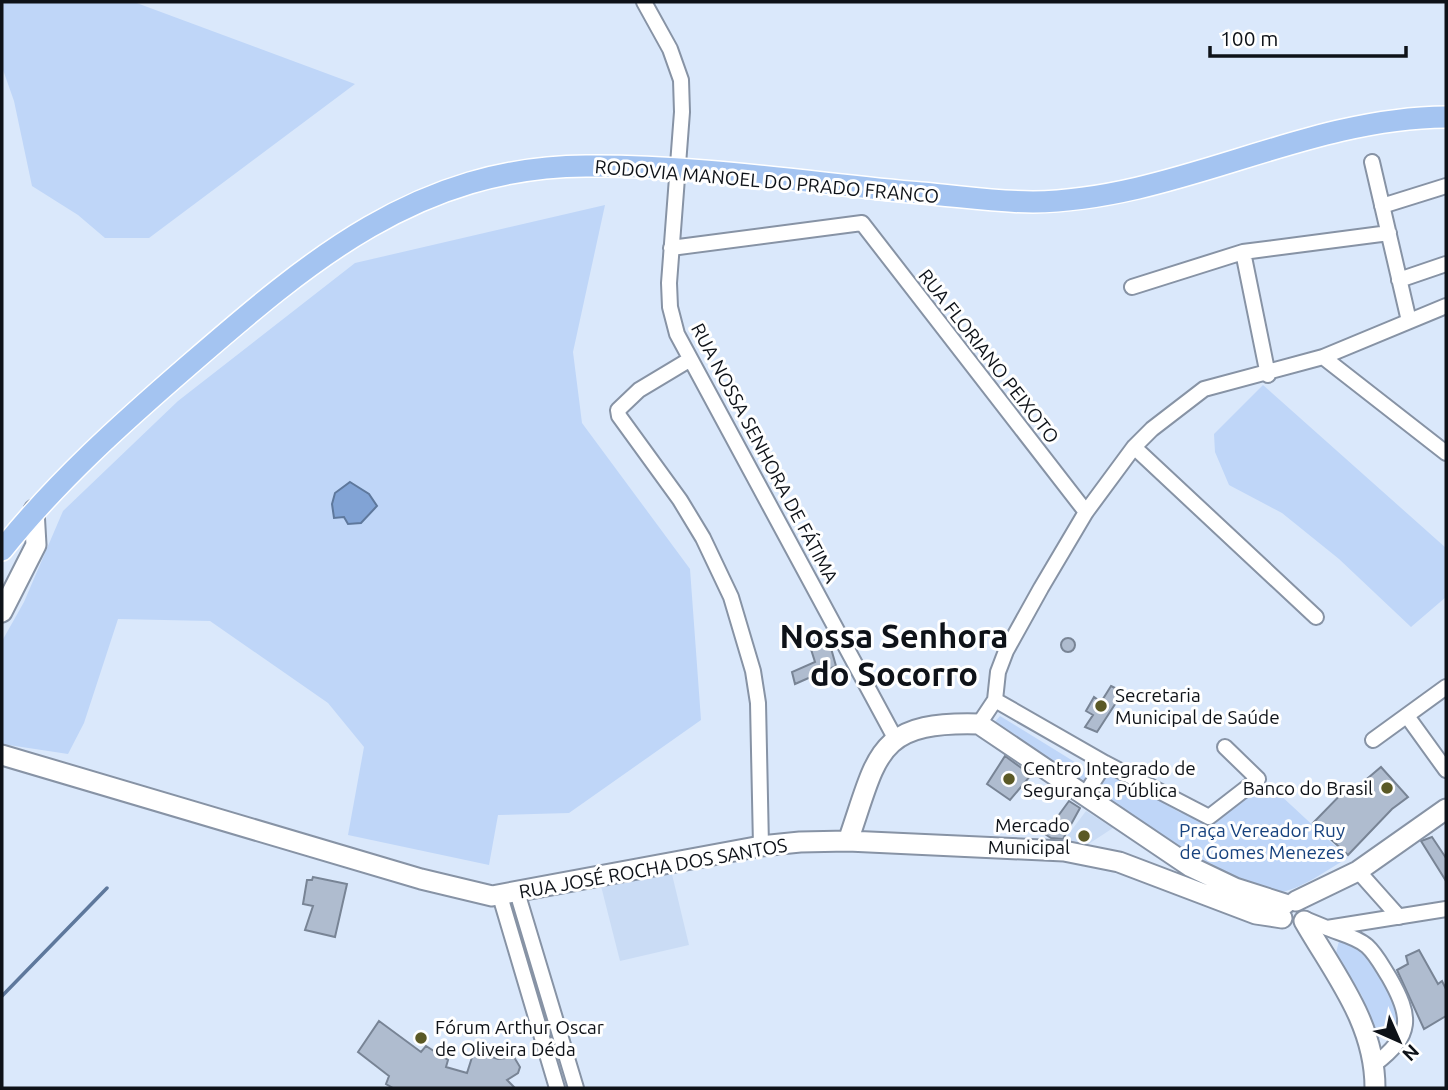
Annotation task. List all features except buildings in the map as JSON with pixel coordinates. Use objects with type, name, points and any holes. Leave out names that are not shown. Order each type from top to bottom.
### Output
[{"type":"main road","name":"RODOVIA MANOEL DO PRADO FRANCO","points":[[2,550],[34,510],[114,430],[320,256],[375,221],[497,175],[587,166],[675,170],[1033,202],[1103,194],[1171,180],[1367,123],[1405,118],[1446,117]]},
{"type":"street","name":"RUA NOSSA SENHORA DE FÁTIMA","points":[[644,2],[670,49],[681,80],[682,112],[675,170],[670,307],[677,334],[895,738]]},
{"type":"street","points":[[1372,162],[1409,321]]},
{"type":"street","points":[[1382,206],[1446,186]]},
{"type":"street","name":"RUA FLORIANO PEIXOTO","points":[[671,248],[862,223],[1086,512]]},
{"type":"street","points":[[1132,287],[1243,252],[1388,233]]},
{"type":"street","points":[[1243,252],[1268,375]]},
{"type":"street","points":[[1399,280],[1446,264]]},
{"type":"street","points":[[979,724],[995,700],[998,672],[1006,651],[1086,512],[1134,447],[1171,413],[1203,389],[1268,375],[1323,358],[1446,306]]},
{"type":"street","points":[[1323,358],[1446,453]]},
{"type":"street","points":[[689,360],[627,399],[618,410],[619,416],[686,510],[731,597],[753,671],[758,703],[761,846]]},
{"type":"street","points":[[1134,447],[1316,617]]},
{"type":"street","points":[[2,612],[27,569],[36,545],[34,510]]},
{"type":"street","points":[[1373,740],[1446,687]]},
{"type":"street","points":[[995,700],[1105,763],[1209,817],[1258,779],[1225,747]]},
{"type":"street","points":[[1407,716],[1446,770]]},
{"type":"street","points":[[848,841],[874,768],[884,750],[895,738],[915,729],[950,723],[979,724],[1191,867],[1296,914]]},
{"type":"street","points":[[2,755],[421,879],[508,894]]},
{"type":"street","points":[[1085,795],[1105,763]]},
{"type":"street","points":[[1296,914],[1328,888],[1358,871],[1446,810]]},
{"type":"street","name":"RUA JOSÉ ROCHA DOS SANTOS","points":[[508,894],[761,846],[848,841],[1025,848],[1089,854],[1188,886],[1256,914],[1296,914]]},
{"type":"street","points":[[1358,871],[1399,918]]},
{"type":"street","points":[[508,894],[557,1088]]},
{"type":"street","points":[[508,894],[576,1088]]},
{"type":"street","points":[[1321,936],[1446,909]]},
{"type":"street","points":[[1296,914],[1301,936],[1321,936],[1365,944],[1406,1009],[1406,1027],[1390,1052],[1375,1064]]},
{"type":"street","points":[[1321,936],[1351,995],[1375,1064],[1375,1088]]},
{"type":"shaded area","points":[[350,482],[369,494],[377,506],[361,523],[348,524],[344,517],[334,518],[332,504],[335,493]]},
{"type":"shaded area","name":"Mercado Municipal","points":[[1086,811],[1113,828],[1084,847],[1061,844]]},
{"type":"shaded area","points":[[670,866],[689,945],[620,961],[601,886]]},
{"type":"green space","points":[[5,2],[134,2],[355,84],[149,238],[105,238],[78,215],[32,186],[14,101],[2,67],[2,6]]},
{"type":"green space","points":[[605,205],[573,352],[582,423],[690,569],[701,720],[569,813],[498,815],[489,865],[348,835],[364,747],[328,703],[210,621],[118,619],[84,723],[68,754],[2,744],[2,641],[24,602],[63,511],[178,401],[355,263]]},
{"type":"green space","points":[[1263,385],[1446,548],[1446,597],[1411,627],[1339,559],[1282,513],[1229,485],[1215,452],[1214,434]]},
{"type":"green space","points":[[1000,716],[1091,772],[1084,785],[992,725]]},
{"type":"green space","name":"Praça Vereador Ruy de Gomes Menezes","points":[[1107,770],[1179,812],[1210,820],[1262,778],[1348,858],[1291,890],[1265,891],[1242,884],[1187,855],[1093,795]]},
{"type":"green space","points":[[1339,941],[1362,951],[1386,982],[1399,1019],[1388,1035],[1378,1039],[1362,996],[1336,953]]},
{"type":"waterway","points":[[2,996],[107,888]]},
{"type":"place","name":"Secretaria Municipal de Saúde","points":[[1101,706]]},
{"type":"place","name":"Centro Integrado de Segurança Pública","points":[[1009,779]]},
{"type":"place","name":"Banco do Brasil","points":[[1387,788]]},
{"type":"place","name":"Mercado Municipal","points":[[1084,836]]},
{"type":"place","name":"Fórum Arthur Oscar de Oliveira Déda","points":[[421,1038]]},
{"type":"district","name":"Nossa Senhora do Socorro","points":[[894,654]]}]
